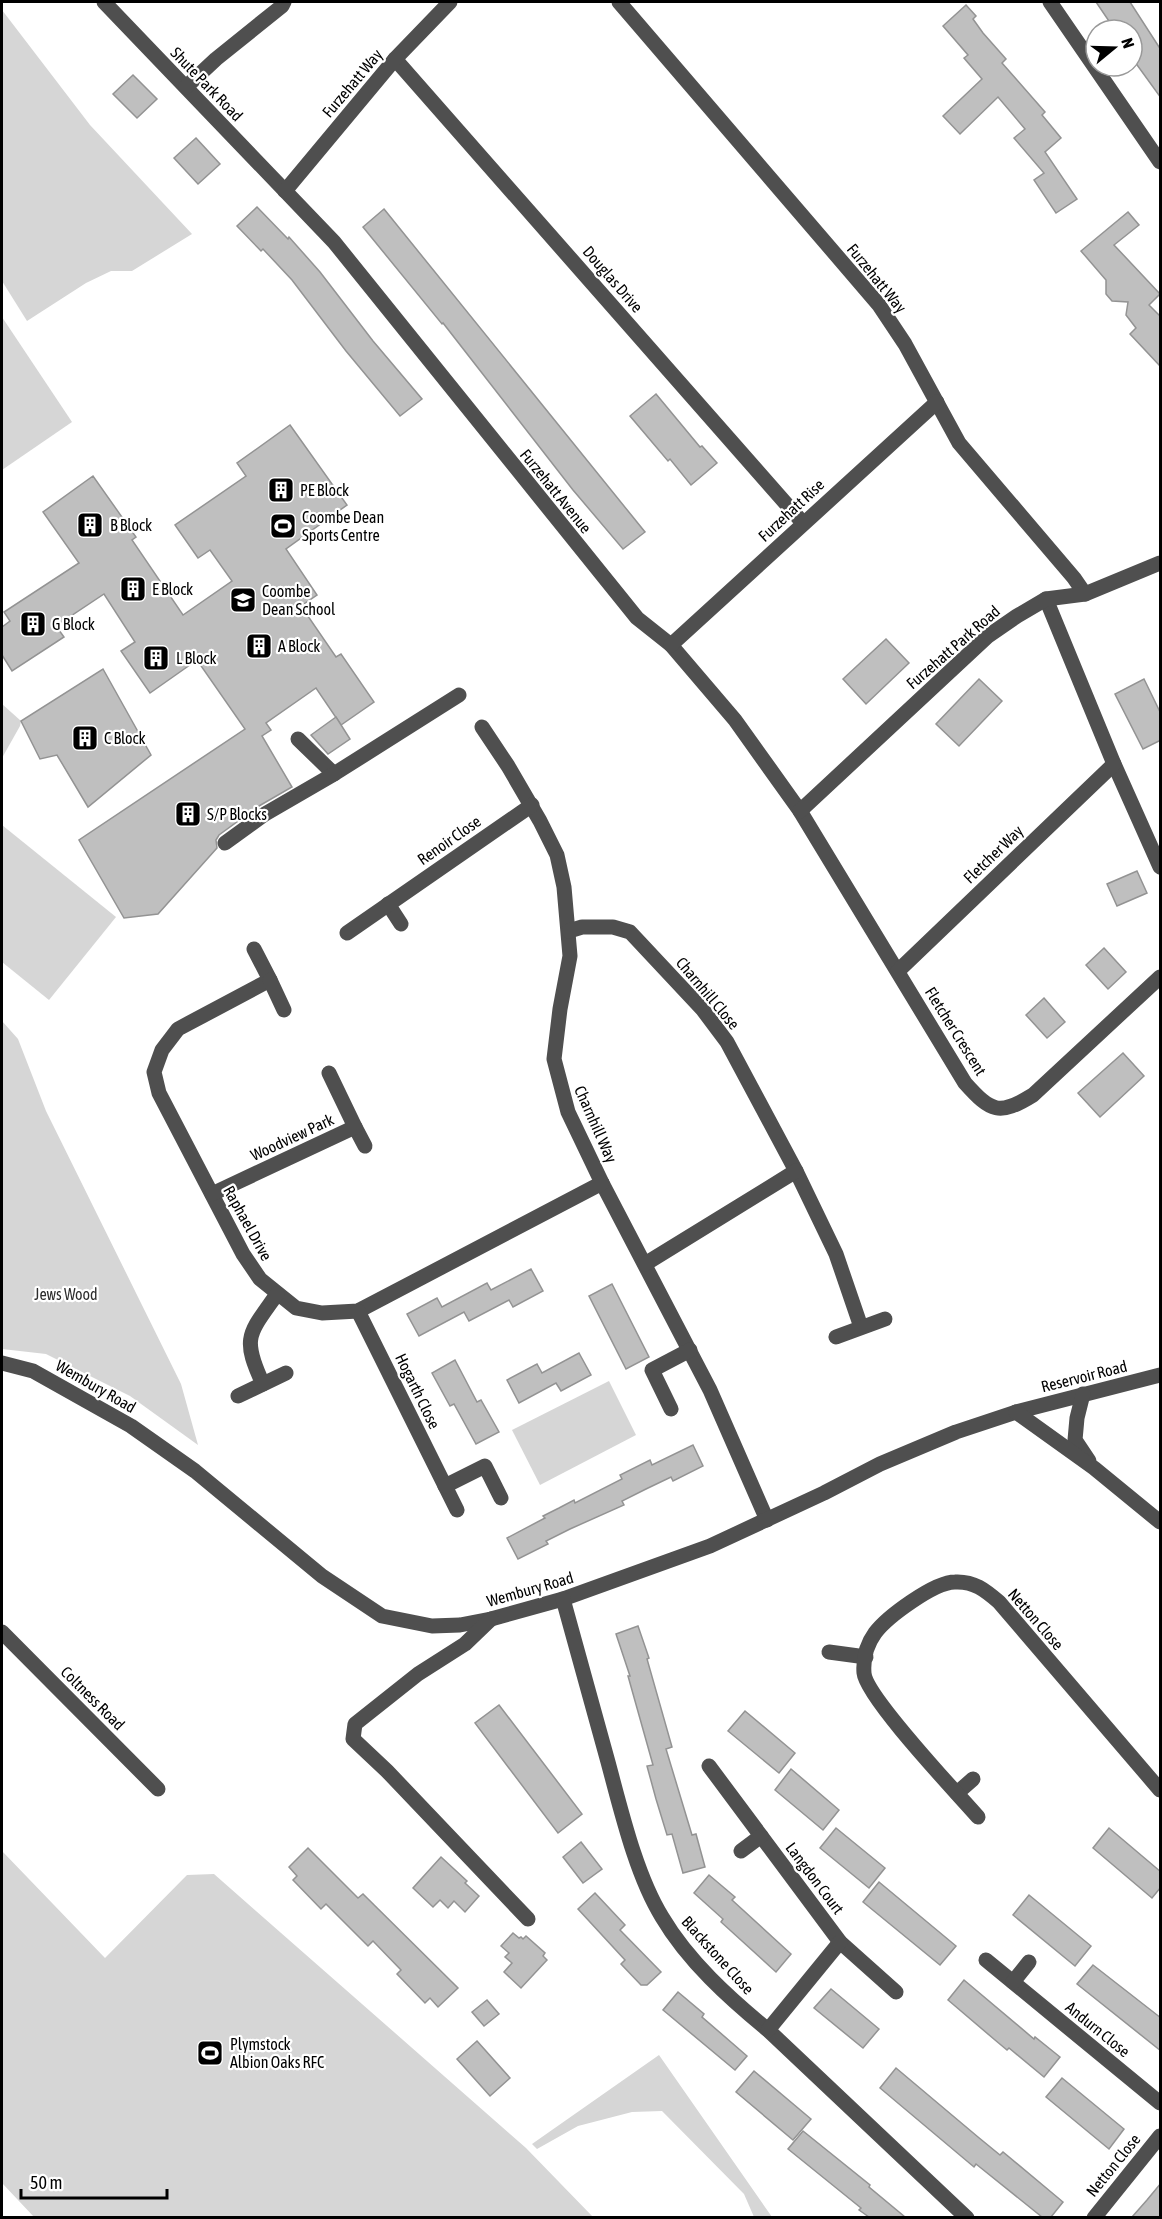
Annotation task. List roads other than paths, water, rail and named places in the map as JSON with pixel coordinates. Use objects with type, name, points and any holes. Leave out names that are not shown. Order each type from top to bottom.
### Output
[{"type":"street","name":"Shute Park Road","points":[[104,2],[285,192]]},
{"type":"street","points":[[186,87],[284,2]]},
{"type":"street","name":"Furzehatt Way","points":[[285,192],[395,58],[450,2]]},
{"type":"street","name":"Furzehatt Way","points":[[619,2],[879,305],[905,344],[959,443],[1074,578],[1084,594]]},
{"type":"street","points":[[1050,2],[1161,162]]},
{"type":"street","name":"Douglas Drive","points":[[395,58],[803,523]]},
{"type":"street","name":"Furzehatt Avenue","points":[[285,192],[334,242],[637,618],[671,645],[735,720],[800,811]]},
{"type":"street","name":"Furzehatt Rise","points":[[671,645],[937,402]]},
{"type":"street","name":"Furzehatt Park Road","points":[[800,811],[988,636],[1017,616],[1046,600],[1084,594],[1161,563]]},
{"type":"street","points":[[1046,600],[1114,764],[1161,867]]},
{"type":"street","points":[[225,843],[265,814],[334,774],[459,695]]},
{"type":"street","name":"Charnhill Way","points":[[482,727],[531,805],[557,855],[564,887],[570,956],[554,1059],[568,1112],[602,1183],[710,1390],[767,1520]]},
{"type":"street","points":[[298,739],[334,774]]},
{"type":"street","name":"Fletcher Way","points":[[898,971],[1114,764]]},
{"type":"street","name":"Renoir Close","points":[[347,933],[531,805]]},
{"type":"street","name":"Fletcher Crescent","points":[[800,811],[965,1083],[982,1102],[998,1110],[1016,1106],[1033,1095],[1161,977]]},
{"type":"street","points":[[388,904],[401,924]]},
{"type":"street","name":"Charnhill Close","points":[[569,931],[582,927],[612,927],[630,932],[703,1010],[727,1042],[796,1171],[836,1254],[861,1327]]},
{"type":"street","points":[[254,949],[284,1010]]},
{"type":"street","name":"Raphael Drive","points":[[270,980],[178,1029],[162,1050],[154,1072],[159,1093],[254,1271],[277,1294],[296,1308],[322,1313],[358,1311],[602,1183]]},
{"type":"street","name":"Woodview Park","points":[[329,1073],[365,1146]]},
{"type":"street","name":"Woodview Park","points":[[212,1194],[355,1126]]},
{"type":"street","points":[[645,1264],[796,1171]]},
{"type":"street","points":[[263,1384],[252,1360],[249,1338],[277,1294]]},
{"type":"street","name":"Hogarth Close","points":[[358,1311],[457,1510]]},
{"type":"street","points":[[836,1337],[885,1319]]},
{"type":"street","points":[[670,1409],[652,1370],[690,1350]]},
{"type":"street","name":"Wembury Road","points":[[2,1363],[33,1371],[131,1426],[195,1471],[322,1576],[382,1616],[432,1626],[460,1625],[491,1619],[563,1599],[710,1546],[880,1464],[956,1432],[1016,1412]]},
{"type":"street","points":[[238,1396],[286,1373]]},
{"type":"street","name":"Reservoir Road","points":[[1016,1412],[1161,1375]]},
{"type":"street","points":[[1083,1394],[1077,1418],[1076,1440],[1094,1468]]},
{"type":"street","points":[[1016,1412],[1094,1468],[1161,1522]]},
{"type":"street","points":[[445,1486],[485,1466],[501,1498]]},
{"type":"street","name":"Netton Close","points":[[866,1658],[866,1650],[875,1633],[930,1589],[954,1581],[980,1585],[999,1602],[1161,1790]]},
{"type":"street","name":"Blackstone Close","points":[[563,1599],[621,1810],[640,1870],[662,1917],[686,1950],[736,2003],[768,2030],[967,2217]]},
{"type":"street","points":[[491,1619],[465,1644],[418,1674],[355,1724],[353,1739],[387,1771],[528,1919]]},
{"type":"street","name":"Coltness Road","points":[[2,1632],[158,1789]]},
{"type":"street","points":[[829,1652],[866,1658],[864,1674],[876,1699],[978,1817]]},
{"type":"street","name":"Langdon Court","points":[[710,1766],[840,1942],[896,1992]]},
{"type":"street","points":[[957,1793],[973,1779]]},
{"type":"street","points":[[741,1851],[761,1836]]},
{"type":"street","points":[[768,2030],[840,1942]]},
{"type":"street","name":"Andurn Close","points":[[986,1960],[1161,2103]]},
{"type":"street","points":[[1013,1982],[1029,1962]]},
{"type":"street","name":"Netton Close","points":[[1094,2217],[1161,2136]]},
{"type":"place","name":"PE Block","points":[[281,490]]},
{"type":"place","name":"B Block","points":[[90,525]]},
{"type":"place","name":"Coombe Dean Sports Centre","points":[[283,526]]},
{"type":"place","name":"E Block","points":[[133,589]]},
{"type":"place","name":"Coombe Dean School","points":[[243,600]]},
{"type":"place","name":"G Block","points":[[33,624]]},
{"type":"place","name":"A Block","points":[[259,646]]},
{"type":"place","name":"L Block","points":[[156,658]]},
{"type":"place","name":"C Block","points":[[85,738]]},
{"type":"place","name":"S/P Blocks","points":[[188,814]]},
{"type":"place","name":"Plymstock Albion Oaks RFC","points":[[210,2053]]},
{"type":"park label","name":"Jews Wood","points":[[66,1294]]}]
